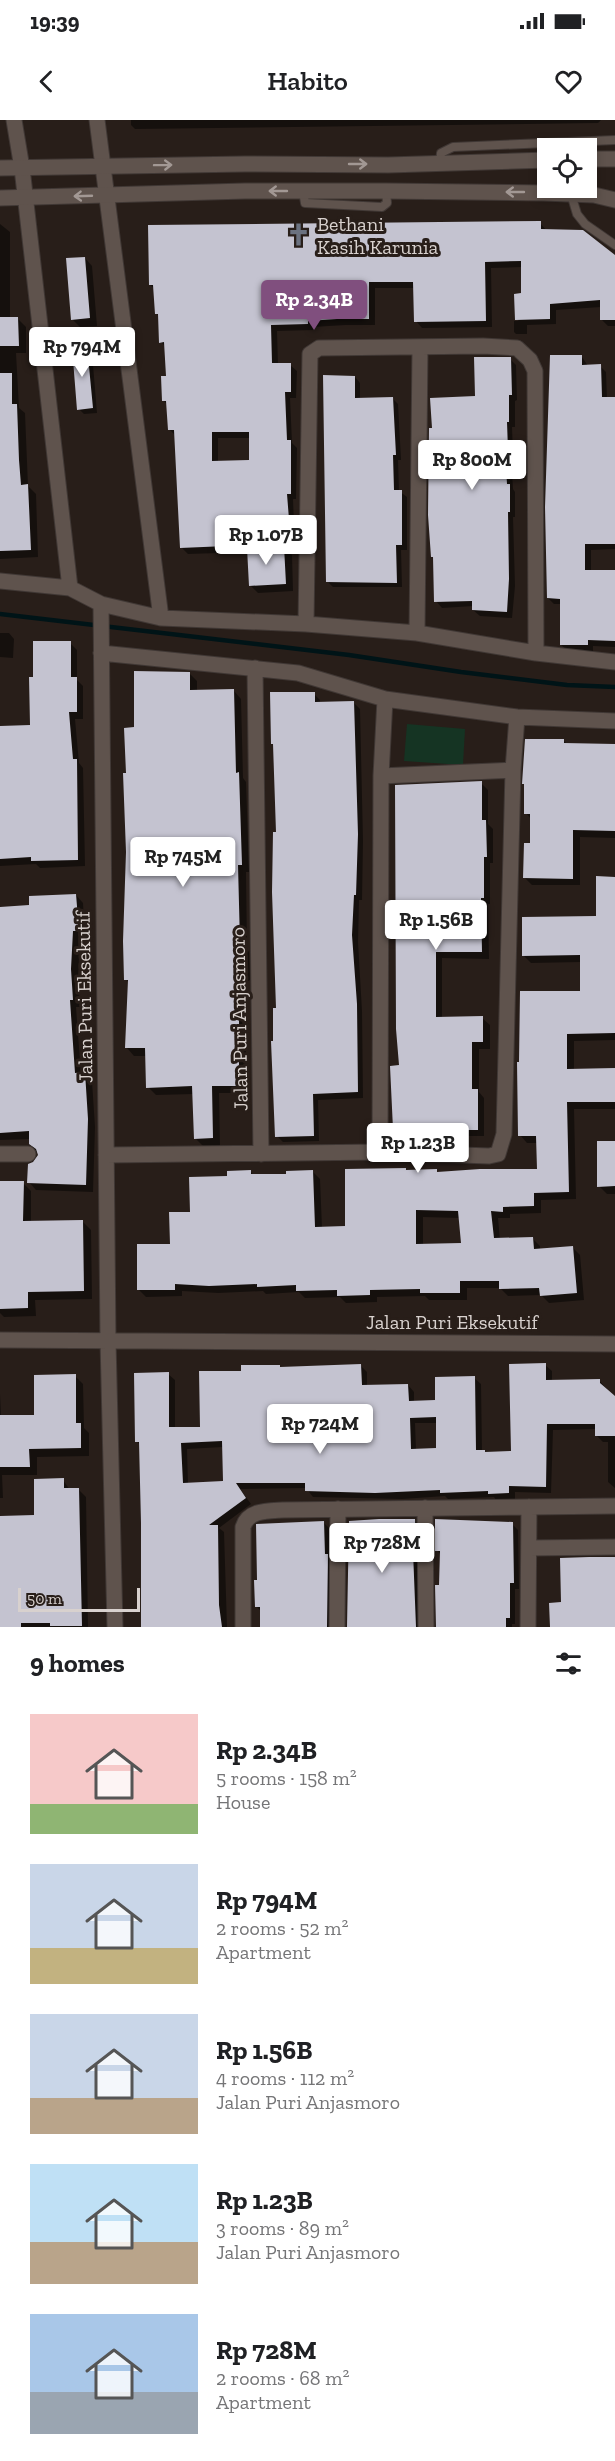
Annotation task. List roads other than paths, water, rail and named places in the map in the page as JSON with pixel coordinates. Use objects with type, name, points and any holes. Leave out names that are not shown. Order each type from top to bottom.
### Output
[{"type":"street","points":[[14,120],[26,198],[70,588]]},
{"type":"street","points":[[97,120],[161,618]]},
{"type":"street","points":[[597,159],[615,159]]},
{"type":"street","points":[[0,168],[537,161]]},
{"type":"street","points":[[245,164],[245,191]]},
{"type":"street","points":[[0,198],[245,191],[303,191],[362,199],[386,191],[537,193]]},
{"type":"street","points":[[597,198],[615,200]]},
{"type":"street","points":[[306,624],[310,354],[319,348],[516,348],[530,360],[535,371],[536,653]]},
{"type":"street","points":[[417,633],[420,348]]},
{"type":"street","points":[[0,581],[70,588],[101,604],[161,618],[306,624],[417,633],[536,653],[615,662]]},
{"type":"street","name":"Jalan Puri Eksekutif","points":[[101,604],[108,1341],[115,1627]]},
{"type":"street","points":[[101,650],[298,673],[385,699],[517,717],[615,721]]},
{"type":"street","name":"Jalan Puri Anjasmoro","points":[[255,668],[261,1154]]},
{"type":"street","points":[[380,1152],[381,776],[385,699]]},
{"type":"street","points":[[106,1155],[380,1152],[489,1156],[498,1154],[504,1134],[513,770],[517,717]]},
{"type":"street","points":[[381,776],[513,770]]},
{"type":"street","points":[[0,1154],[28,1154]]},
{"type":"street","name":"Jalan Puri Eksekutif","points":[[0,1340],[615,1344]]},
{"type":"street","points":[[243,1627],[243,1527],[248,1517],[265,1511],[615,1506]]},
{"type":"street","points":[[528,1627],[529,1507]]},
{"type":"street","points":[[425,1508],[426,1627]]},
{"type":"street","points":[[337,1627],[338,1509]]},
{"type":"street","points":[[529,1548],[615,1547]]},
{"type":"lane","points":[[440,163],[441,153],[445,149],[615,140]]},
{"type":"lane","points":[[528,145],[528,161]]},
{"type":"lane","points":[[483,146],[483,162]]},
{"type":"lane","points":[[572,198],[577,214],[585,224],[615,245]]},
{"type":"waterway","points":[[0,614],[349,655],[567,685],[615,687]]},
{"type":"place","name":"Bethani Kasih Karunia","points":[[299,235]]}]
